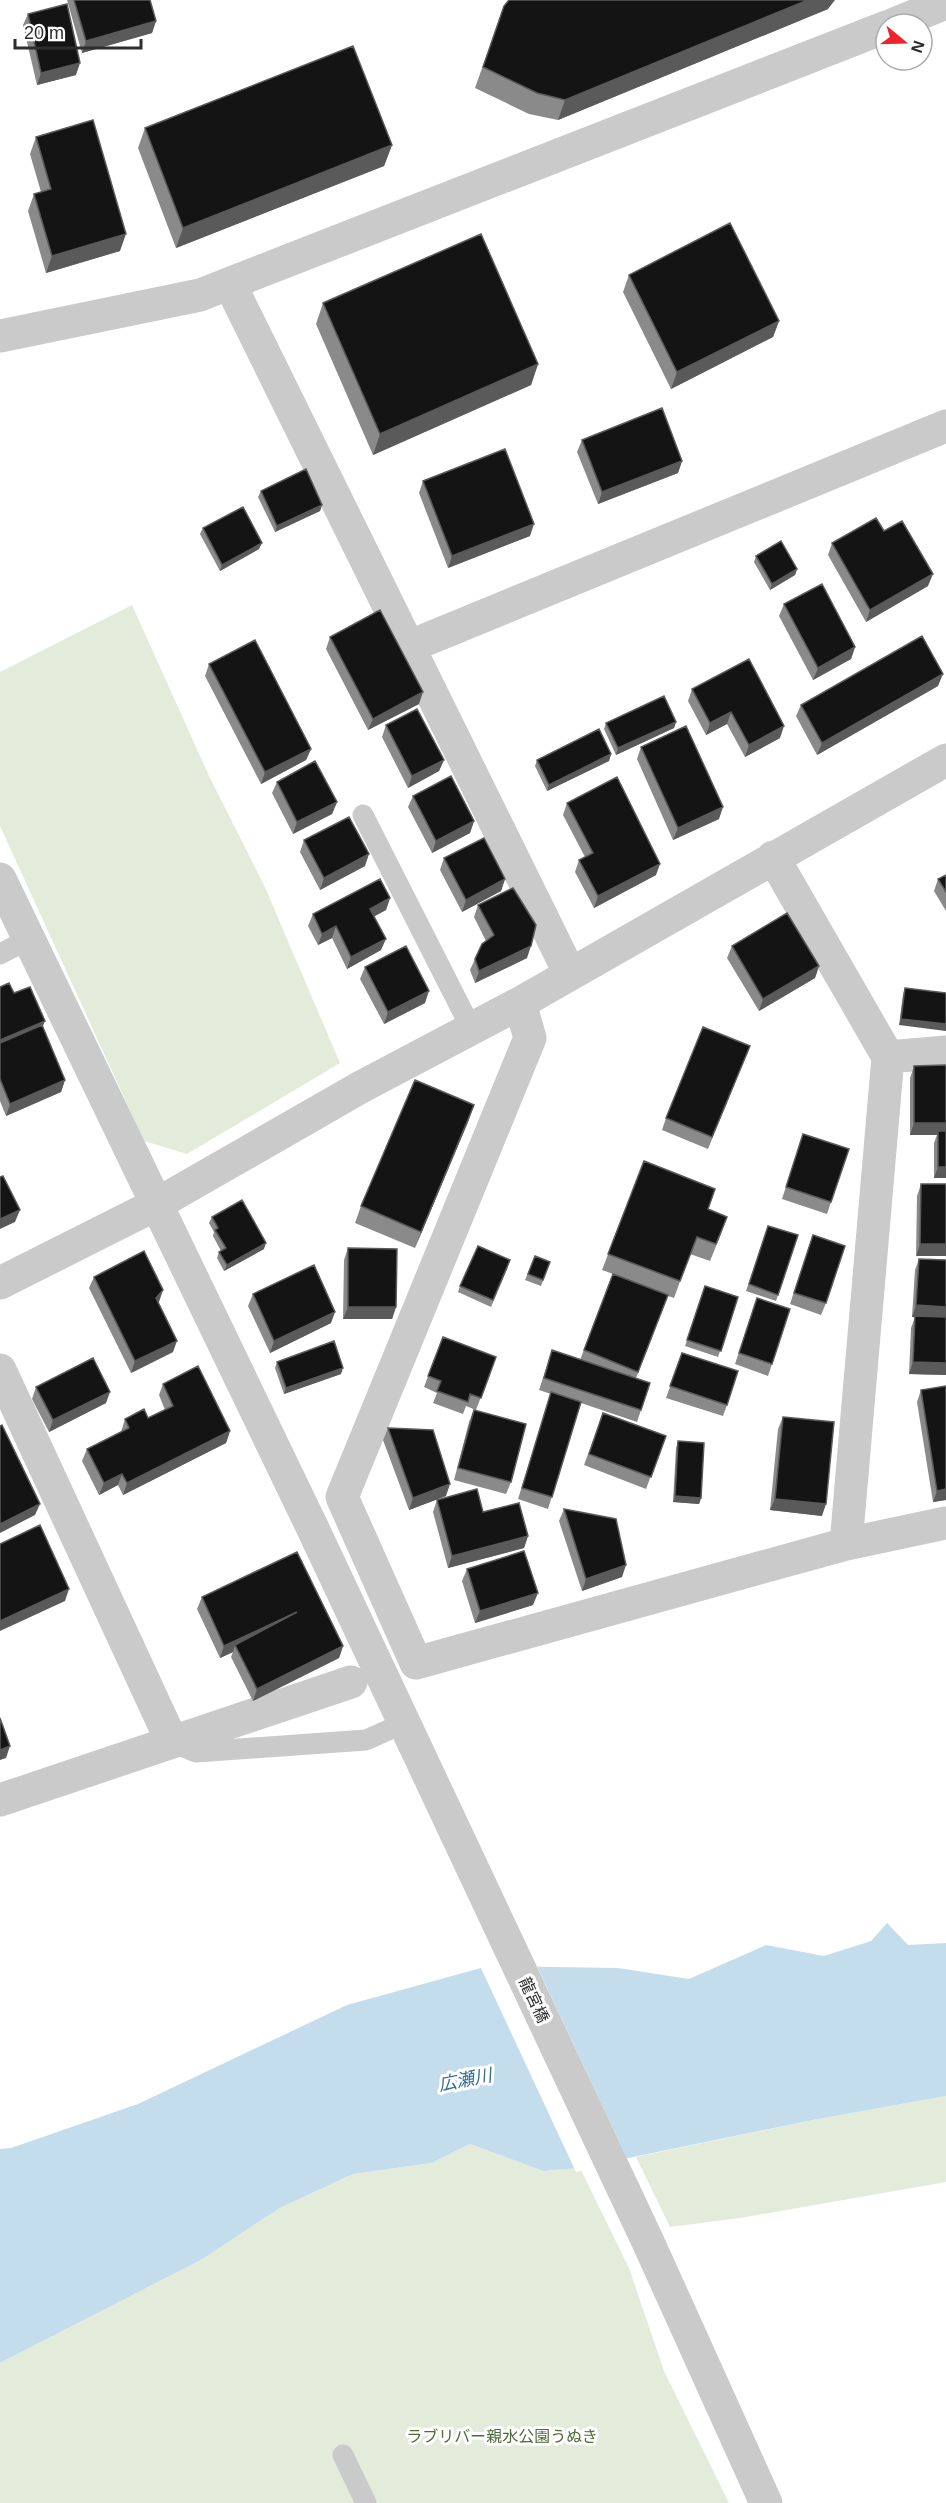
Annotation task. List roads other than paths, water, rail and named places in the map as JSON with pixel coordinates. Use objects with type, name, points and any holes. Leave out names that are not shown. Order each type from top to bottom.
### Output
[{"type":"street","points":[[922,12],[946,2]]},
{"type":"street","points":[[0,336],[200,295],[874,32]]},
{"type":"street","points":[[230,284],[570,974]]},
{"type":"street","points":[[408,646],[946,426]]},
{"type":"street","points":[[0,1283],[157,1204],[361,1087],[520,1004],[773,857],[946,760]]},
{"type":"street","points":[[773,857],[888,1057],[846,1544]]},
{"type":"street","name":"龍宮橋","points":[[0,879],[14,947],[157,1204],[649,2244],[766,2503]]},
{"type":"street","points":[[520,1004],[530,1038],[342,1497],[416,1663],[846,1544],[946,1523]]},
{"type":"street","points":[[888,1057],[946,1052]]},
{"type":"street","points":[[0,1370],[172,1742]]},
{"type":"street","points":[[0,1800],[351,1682]]},
{"type":"lane","points":[[363,815],[472,1030]]},
{"type":"lane","points":[[172,1742],[196,1752],[366,1740],[404,1723]]},
{"type":"lane","points":[[343,2455],[366,2503]]},
{"type":"water","name":"広瀬川","points":[[887,1923],[908,1945],[946,1943],[946,2096],[813,2120],[580,2168],[543,2171],[470,2144],[432,2163],[353,2174],[280,2208],[201,2260],[0,2363],[0,2149],[11,2148],[138,2104],[347,2005],[488,1966],[618,1968],[689,1979],[766,1945],[824,1956],[871,1941]]},
{"type":"park label","name":"ラブリバー親水公園うぬき","points":[[502,2436]]}]
